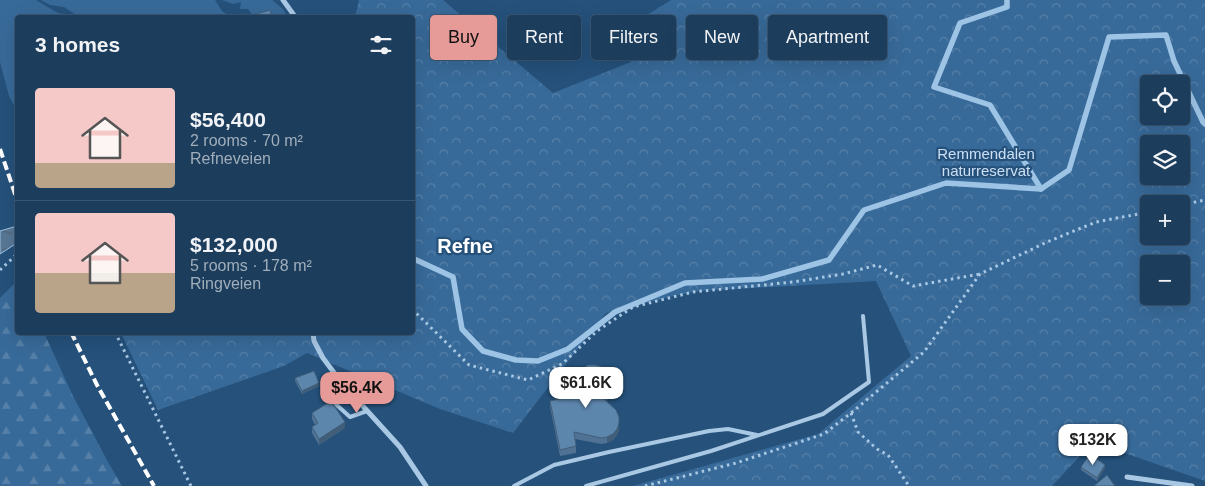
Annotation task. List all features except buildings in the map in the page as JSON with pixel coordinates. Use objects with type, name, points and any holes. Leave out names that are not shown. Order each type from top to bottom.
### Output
[{"type":"street","points":[[282,0],[294,15]]},
{"type":"street","points":[[313,335],[314,341],[324,358],[341,382],[400,447],[426,486]]},
{"type":"street","points":[[1127,477],[1192,486]]},
{"type":"lane","points":[[586,486],[710,451],[823,414],[869,382],[863,316]]},
{"type":"lane","points":[[324,390],[329,398],[350,417],[367,411]]},
{"type":"lane","points":[[514,486],[554,465],[609,452],[718,430],[728,429],[759,435]]},
{"type":"path","points":[[1190,203],[1205,200]]},
{"type":"path","points":[[415,312],[469,365],[528,380],[562,364],[597,331],[633,307],[693,292],[793,282],[843,274],[877,265],[913,286],[980,274],[1047,242],[1096,222],[1140,214]]},
{"type":"path","points":[[0,270],[15,257]]},
{"type":"path","points":[[645,486],[736,463],[824,434],[924,352],[980,274]]},
{"type":"path","points":[[116,335],[191,486]]},
{"type":"path","points":[[851,413],[858,432],[877,449],[888,455],[909,486]]},
{"type":"green space","points":[[0,0],[36,0],[58,13],[67,15],[15,15],[15,107],[9,96],[0,62]]},
{"type":"green space","points":[[41,0],[215,0],[222,11],[228,15],[76,15],[64,7],[50,5]]},
{"type":"green space","points":[[222,0],[272,0],[283,9],[287,15],[252,15],[248,9],[240,9],[241,2],[233,4]]},
{"type":"green space","name":"Remmendalen naturreservat","points":[[359,0],[443,0],[461,15],[430,15],[430,60],[497,60],[497,46],[507,54],[507,60],[514,60],[553,93],[631,62],[631,60],[676,60],[676,15],[647,15],[671,0],[1205,0],[1205,481],[1093,442],[1052,486],[633,486],[818,434],[911,356],[876,281],[700,291],[606,313],[513,433],[440,409],[307,353],[284,366],[158,410],[122,335],[415,335],[415,15],[355,15]]},
{"type":"green space","points":[[15,283],[15,335],[45,335],[73,396],[122,486],[0,486],[0,298]]},
{"type":"water","points":[[15,227],[15,244],[0,254],[0,231]]},
{"type":"waterway","points":[[1007,0],[1007,7],[960,23],[934,87],[990,105],[1041,189]]},
{"type":"waterway","points":[[415,259],[453,277],[462,329],[483,351],[516,360],[538,361],[568,349],[615,312],[685,283],[762,279],[829,260],[864,210],[946,183],[1041,189],[1069,170],[1109,37],[1166,35],[1174,61],[1205,124]]},
{"type":"railway","points":[[0,149],[15,194]]},
{"type":"railway","points":[[72,335],[97,385],[154,486]]},
{"type":"district","name":"Refne","points":[[465,246]]}]
